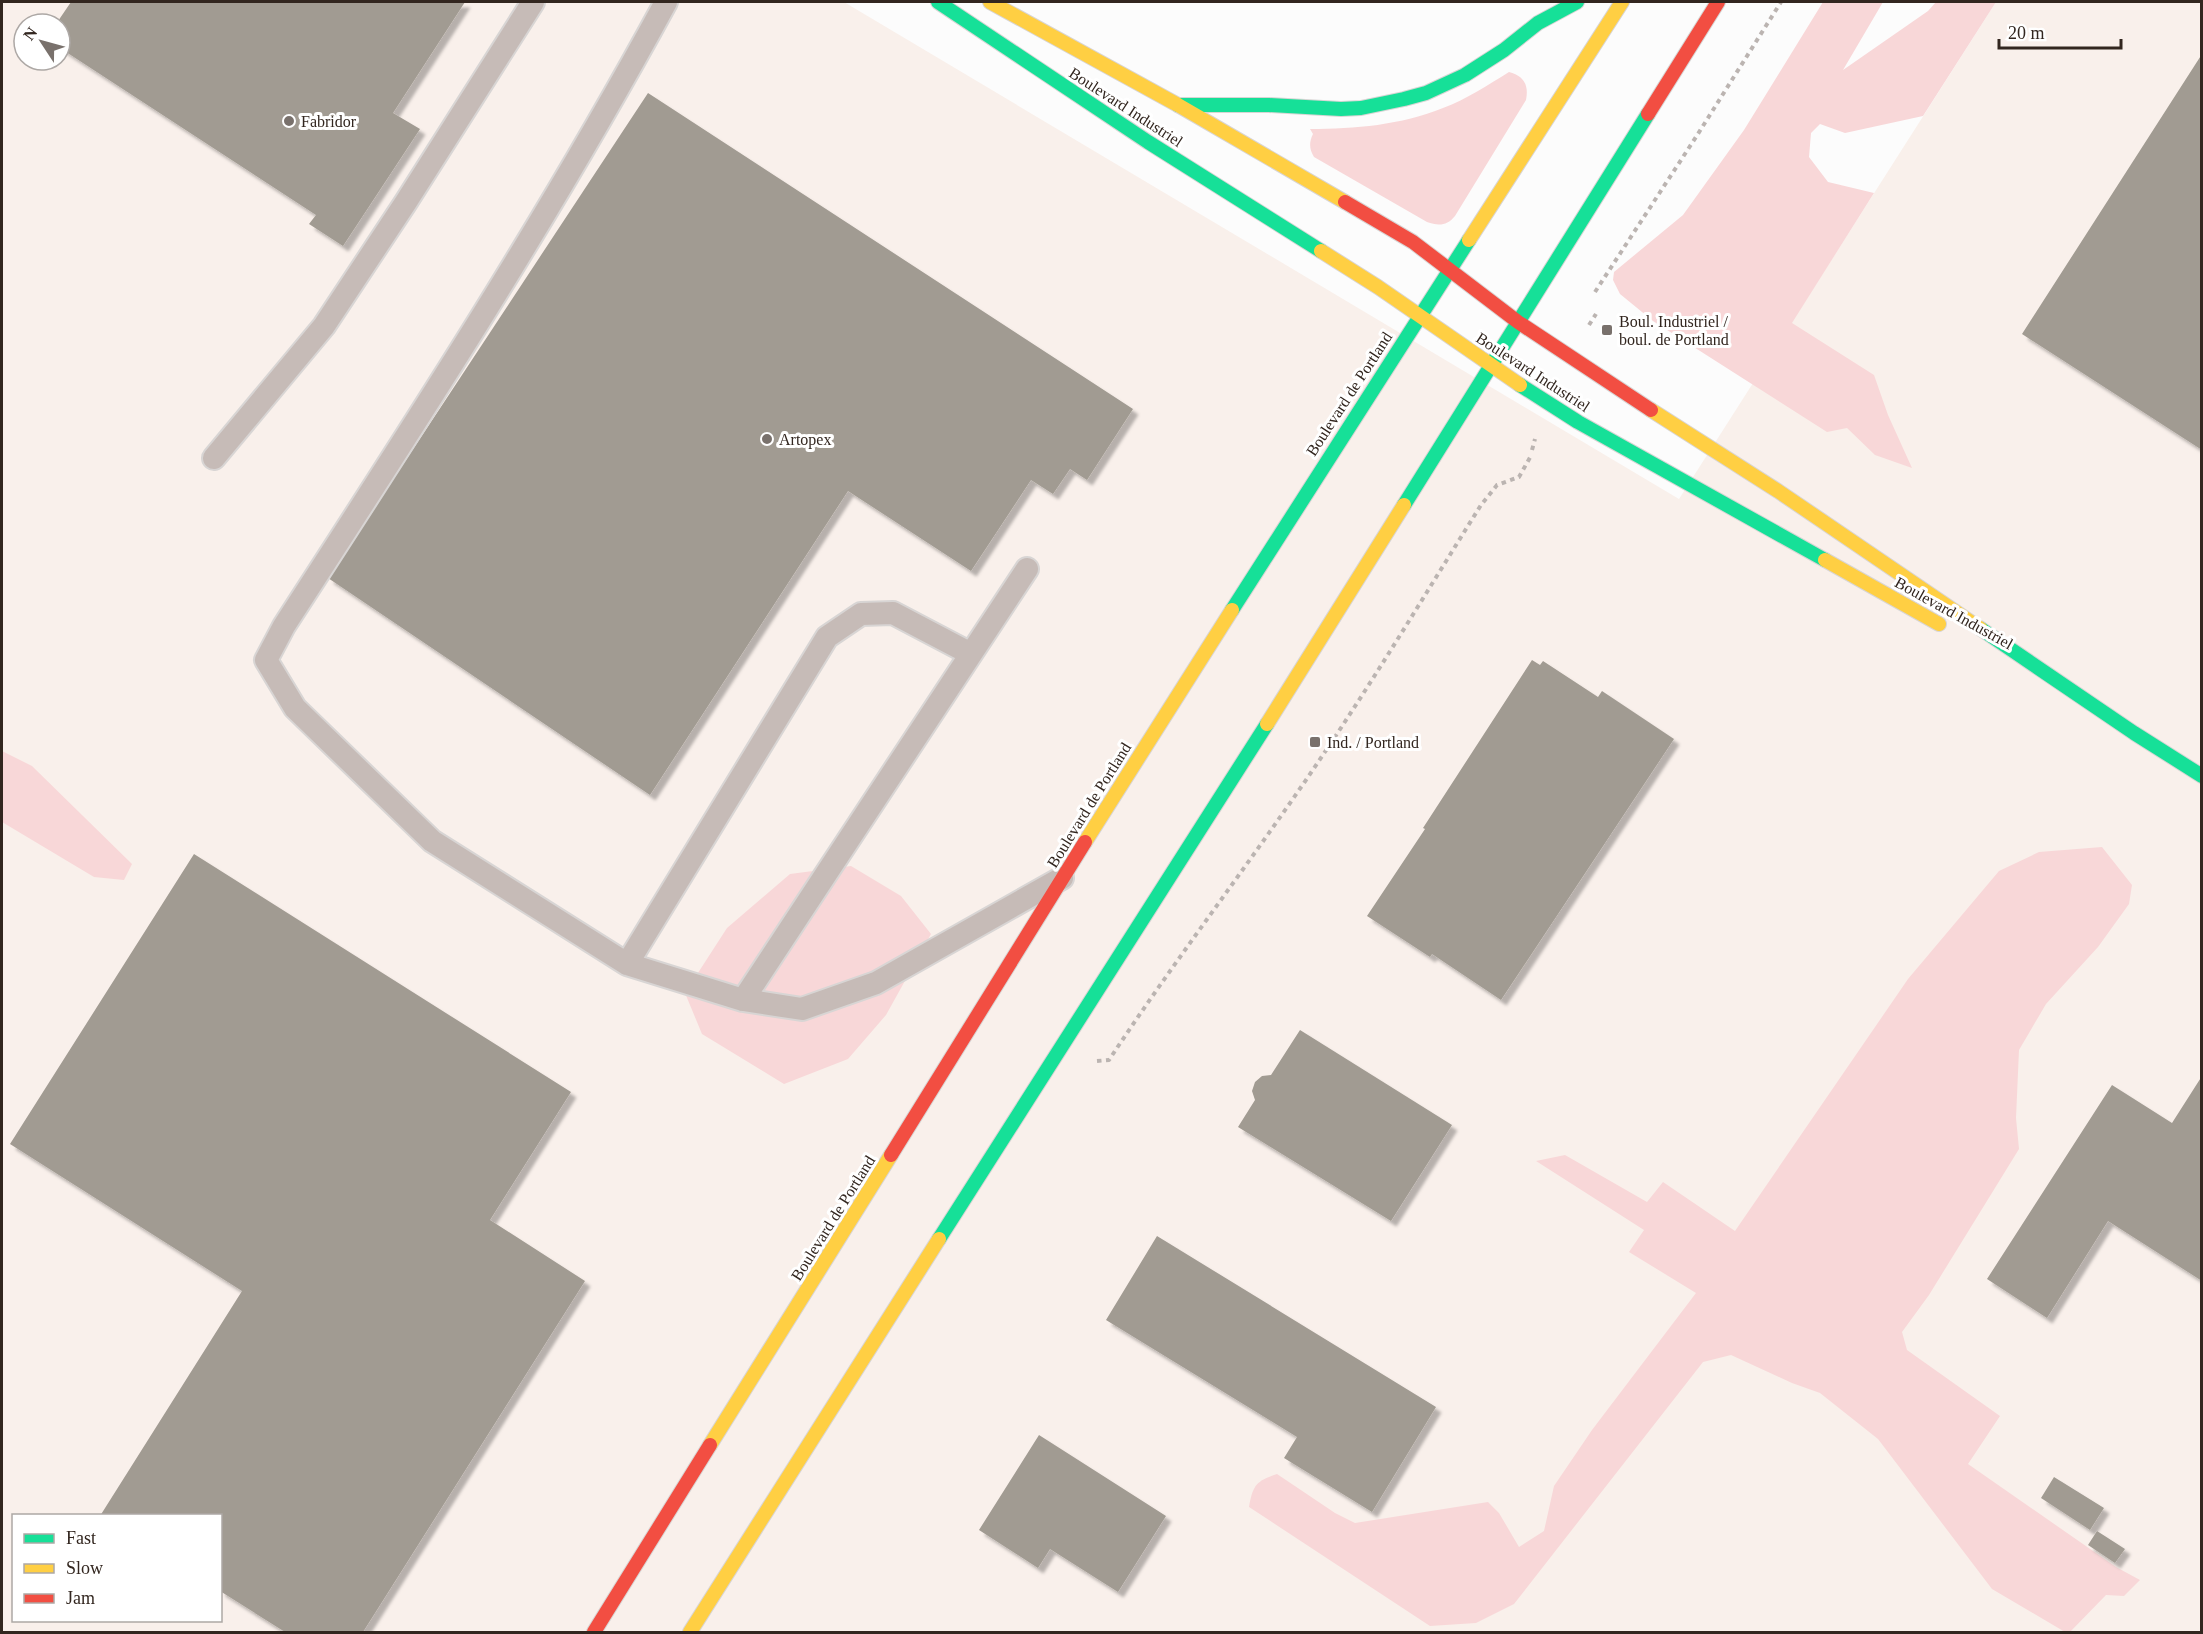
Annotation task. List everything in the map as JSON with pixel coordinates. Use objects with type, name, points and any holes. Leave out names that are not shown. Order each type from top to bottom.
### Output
[{"type":"main road","name":"Boulevard Industriel","points":[[938,2],[1148,142],[1378,287],[1491,366],[1578,422],[1949,630]]},
{"type":"main road","name":"Boulevard Industriel","points":[[990,2],[1178,105],[1413,242],[1518,322],[1581,365],[1778,491],[2202,776]]},
{"type":"main road","points":[[1178,105],[1269,105],[1341,109],[1361,108],[1404,99],[1426,93],[1466,75],[1504,50],[1538,22],[1577,2]]},
{"type":"main road","name":"Boulevard de Portland","points":[[594,1632],[1194,668],[1622,2]]},
{"type":"main road","points":[[690,1632],[1002,1138],[1203,826],[1718,2]]},
{"type":"main road","name":"Boulevard Industriel","points":[[1990,652],[2134,732]]},
{"type":"lane","points":[[214,458],[324,326],[533,2]]},
{"type":"lane","points":[[666,2],[622,82],[429,403],[284,626],[266,660],[295,708],[432,841],[627,964],[743,1000],[802,1009],[876,983],[1065,876]]},
{"type":"lane","points":[[743,1000],[1027,569]]},
{"type":"lane","points":[[627,964],[827,637],[861,614],[893,613],[971,654]]},
{"type":"path","points":[[1595,292],[1780,2]]},
{"type":"path","points":[[1109,1060],[1184,950],[1310,774],[1481,505],[1497,485],[1520,477],[1532,454]]},
{"type":"shaded area","points":[[2,2],[844,2],[1679,499],[1996,2],[2201,2],[2201,1632],[2,1632]]},
{"type":"shaded area","points":[[1823,2],[1883,2],[1843,70],[1928,11],[1936,2],[1996,2],[1923,116],[1845,133],[1820,124],[1811,133],[1809,157],[1828,182],[1874,193],[1792,323],[1874,375],[1888,415],[1912,468],[1875,455],[1847,428],[1827,432],[1653,321],[1620,294],[1613,280],[1614,272],[1683,215],[1744,130]]},
{"type":"shaded area","points":[[1509,72],[1524,82],[1527,90],[1526,100],[1455,216],[1446,223],[1427,222],[1314,157],[1311,151],[1310,143],[1313,134],[1310,129],[1361,127],[1427,114],[1477,92]]},
{"type":"shaded area","points":[[2,751],[32,766],[132,864],[124,880],[94,877],[2,822]]},
{"type":"shaded area","points":[[2102,847],[2132,885],[2129,904],[2098,947],[2046,1004],[2019,1050],[2016,1118],[2019,1149],[1929,1295],[1902,1332],[1907,1350],[2000,1416],[1968,1464],[2116,1567],[2140,1580],[2124,1596],[2106,1595],[2070,1632],[2065,1632],[1992,1589],[1878,1439],[1820,1393],[1731,1355],[1703,1362],[1514,1604],[1476,1623],[1430,1626],[1249,1507],[1257,1485],[1264,1479],[1277,1474],[1335,1513],[1355,1523],[1488,1502],[1499,1513],[1519,1547],[1544,1531],[1554,1486],[1592,1430],[1696,1293],[1629,1252],[1644,1230],[1536,1161],[1565,1155],[1647,1202],[1663,1182],[1735,1231],[1908,979],[1999,871],[2039,852]]},
{"type":"shaded area","points":[[851,866],[901,896],[931,934],[886,1015],[848,1059],[784,1084],[702,1034],[685,993],[727,928],[790,874]]},
{"type":"building","name":"Fabridor","points":[[71,2],[465,2],[393,113],[420,129],[343,246],[309,224],[316,215],[72,56],[72,12],[64,12]]},
{"type":"building","points":[[2202,54],[2202,450],[2022,334]]},
{"type":"building","name":"Artopex","points":[[648,93],[1133,409],[1087,480],[1070,469],[1053,494],[1031,480],[971,571],[848,491],[650,795],[328,578]]},
{"type":"building","points":[[1532,660],[1540,665],[1543,661],[1598,697],[1602,691],[1674,739],[1501,1000],[1432,954],[1430,957],[1367,916]]},
{"type":"building","points":[[194,854],[571,1092],[490,1220],[585,1281],[363,1632],[285,1632],[222,1592],[222,1514],[101,1514],[242,1291],[10,1144]]},
{"type":"building","points":[[1300,1030],[1452,1125],[1391,1221],[1238,1127],[1255,1100],[1252,1091],[1255,1082],[1262,1076],[1271,1075]]},
{"type":"building","points":[[2202,1076],[2202,1281],[2108,1221],[2047,1318],[1987,1279],[2112,1085],[2172,1123]]},
{"type":"building","points":[[1157,1236],[1436,1407],[1372,1512],[1284,1458],[1297,1437],[1106,1320]]},
{"type":"building","points":[[1039,1435],[1166,1516],[1118,1592],[1050,1549],[1038,1568],[979,1530]]},
{"type":"building","points":[[2054,1477],[2104,1508],[2090,1530],[2041,1498]]},
{"type":"building","points":[[2097,1531],[2125,1549],[2115,1563],[2088,1545]]},
{"type":"traffic: fast","points":[[938,2],[1148,142],[1321,251]]},
{"type":"traffic: fast","points":[[1178,105],[1269,105],[1341,109],[1361,108],[1404,99],[1426,93],[1465,75],[1504,50],[1538,23],[1577,2]]},
{"type":"traffic: fast","points":[[1404,505],[1648,114]]},
{"type":"traffic: fast","points":[[1232,610],[1469,240]]},
{"type":"traffic: fast","points":[[1520,385],[1578,422],[1825,560]]},
{"type":"traffic: fast","points":[[1981,629],[2134,733],[2202,776]]},
{"type":"traffic: fast","points":[[939,1239],[1267,724]]},
{"type":"traffic: slow","points":[[990,2],[1178,105],[1345,202]]},
{"type":"traffic: slow","points":[[1469,240],[1622,2]]},
{"type":"traffic: slow","points":[[1321,251],[1378,287],[1520,385]]},
{"type":"traffic: slow","points":[[1651,410],[1778,491],[1981,629]]},
{"type":"traffic: slow","points":[[1267,724],[1404,505]]},
{"type":"traffic: slow","points":[[1825,560],[1939,624]]},
{"type":"traffic: slow","points":[[1085,842],[1232,610]]},
{"type":"traffic: slow","points":[[710,1445],[891,1155]]},
{"type":"traffic: slow","points":[[690,1632],[939,1239]]},
{"type":"traffic: jam","points":[[1648,114],[1718,2]]},
{"type":"traffic: jam","points":[[1345,202],[1413,242],[1518,322],[1651,410]]},
{"type":"traffic: jam","points":[[891,1155],[1085,842]]},
{"type":"traffic: jam","points":[[594,1632],[710,1445]]},
{"type":"place","name":"Fabridor","points":[[289,121]]},
{"type":"place","name":"Boul. Industriel / boul. de Portland","points":[[1607,330]]},
{"type":"place","name":"Artopex","points":[[767,439]]},
{"type":"place","name":"Ind. / Portland","points":[[1315,742]]}]
